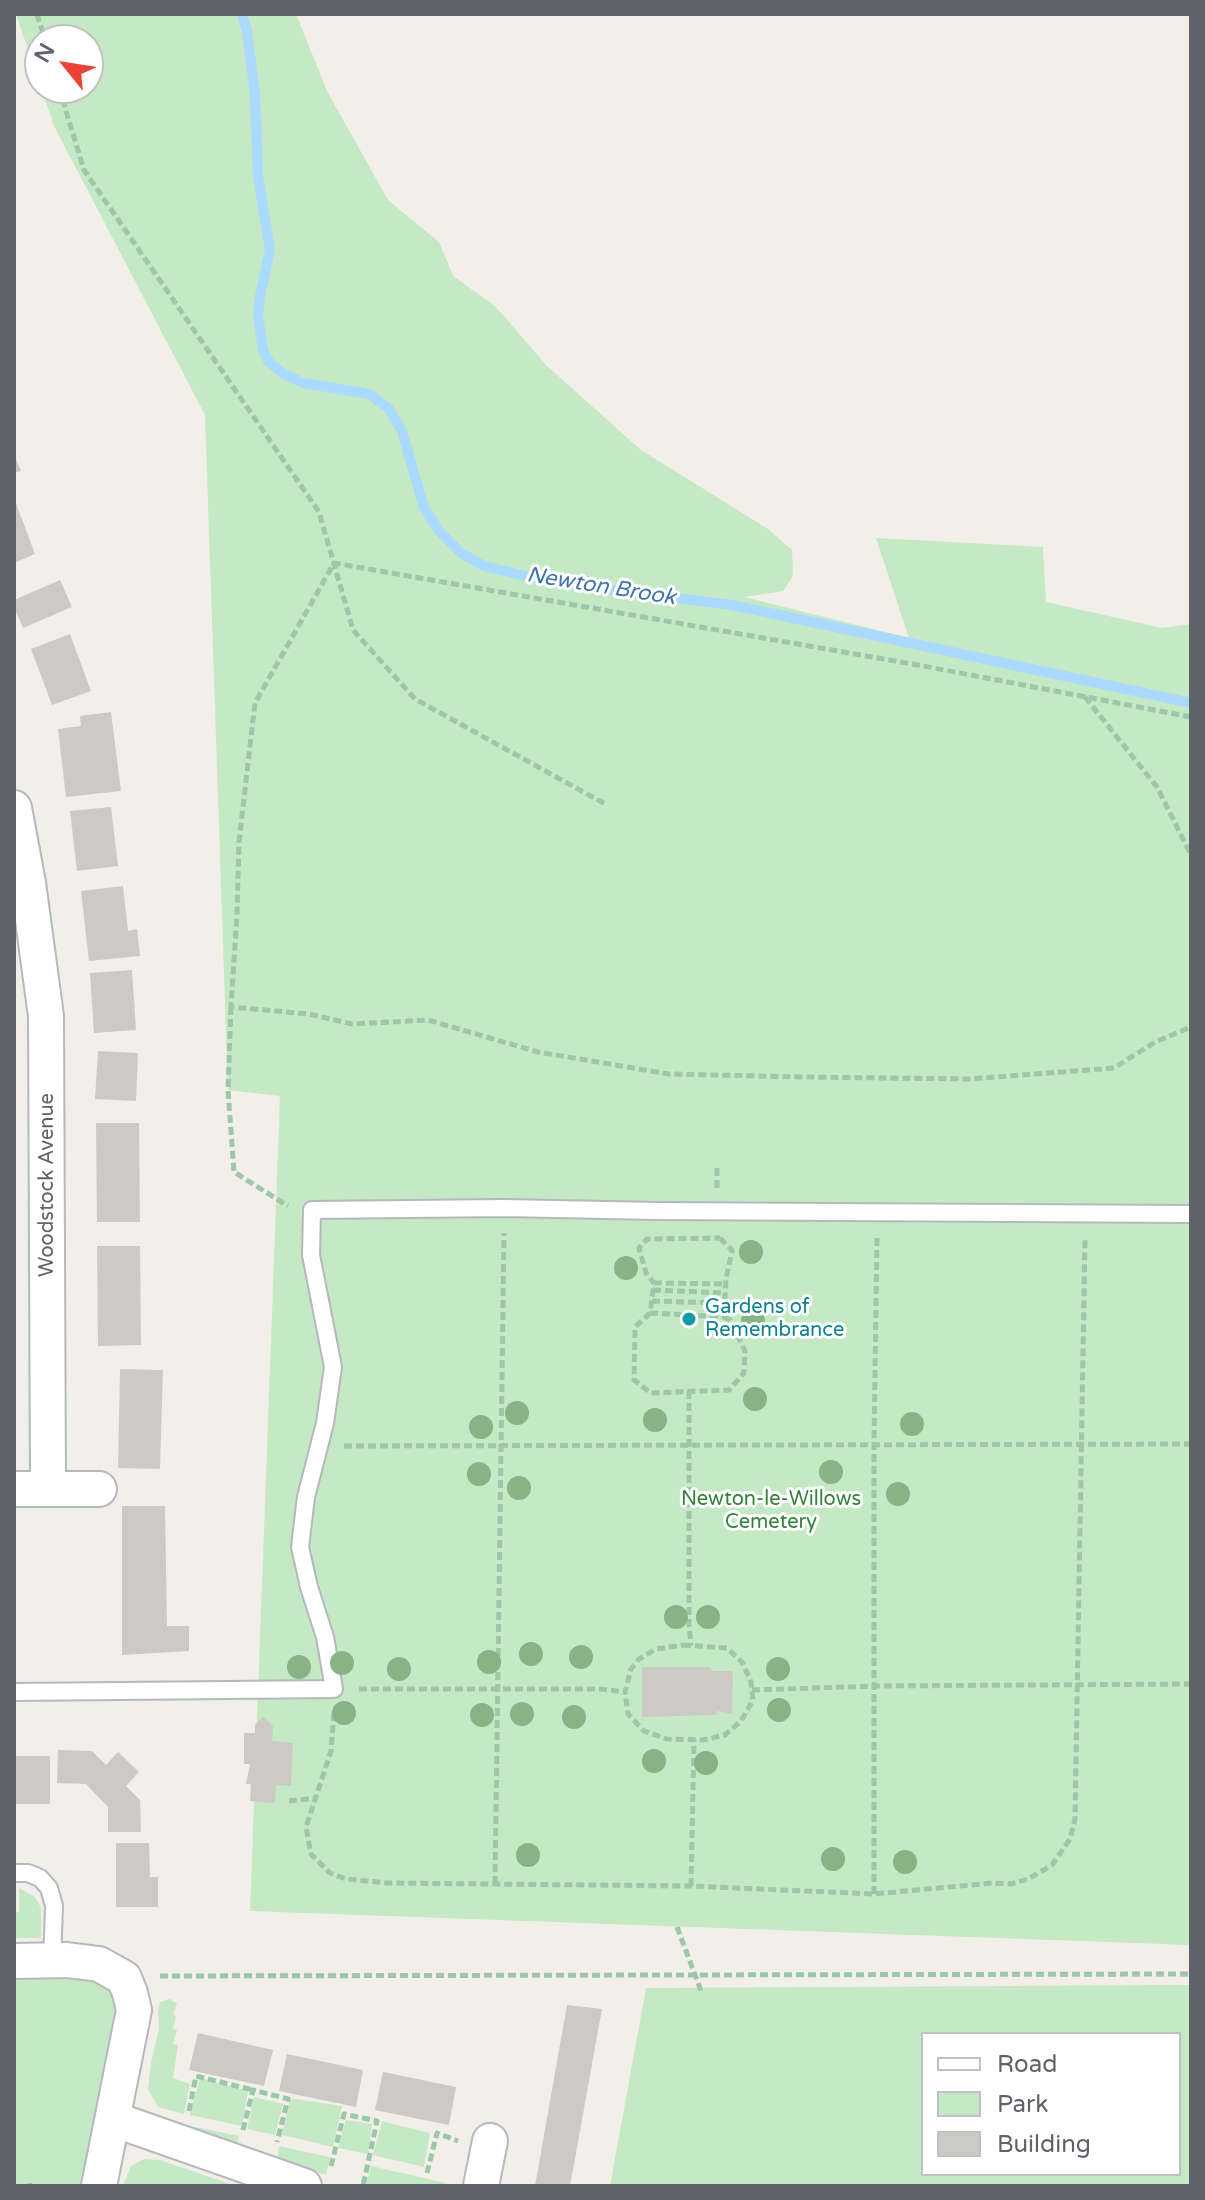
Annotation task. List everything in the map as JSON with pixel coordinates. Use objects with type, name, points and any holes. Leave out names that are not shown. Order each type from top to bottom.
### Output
[{"type":"street","name":"Woodstock Avenue","points":[[14,808],[21,885],[46,1016],[48,1489]]},
{"type":"street","points":[[14,1489],[99,1489]]},
{"type":"street","points":[[14,1961],[83,1961],[99,1964],[124,1978],[134,2010],[99,2186]]},
{"type":"street","points":[[113,2119],[269,2174],[316,2180]]},
{"type":"street","points":[[476,2141],[481,2186]]},
{"type":"lane","points":[[14,1692],[334,1689],[331,1661],[300,1547],[306,1497],[325,1423],[333,1367],[311,1255],[312,1210],[504,1208],[1191,1214]]},
{"type":"lane","points":[[14,1873],[28,1873],[40,1878],[49,1888],[54,1906],[52,1961]]},
{"type":"path","points":[[64,104],[84,170],[319,512],[353,630],[415,699],[607,805]]},
{"type":"path","points":[[334,563],[918,665],[1191,717]]},
{"type":"path","points":[[312,1210],[288,1206],[234,1172],[228,1090],[239,842],[255,703],[334,563]]},
{"type":"path","points":[[1085,697],[1157,787],[1191,855]]},
{"type":"path","points":[[231,1007],[309,1014],[352,1024],[428,1020],[538,1052],[669,1074],[775,1077],[969,1079],[1114,1068],[1155,1042],[1191,1027]]},
{"type":"path","points":[[495,1884],[504,1208]]},
{"type":"path","points":[[874,1894],[877,1212]]},
{"type":"path","points":[[625,1692],[600,1689],[334,1689],[331,1751],[306,1827],[311,1854],[330,1873],[346,1879],[388,1883],[691,1886],[874,1894],[1011,1884],[1028,1879],[1052,1865],[1070,1839],[1075,1819],[1085,1213]]},
{"type":"path","points":[[650,1313],[724,1317],[730,1320],[745,1351],[744,1373],[729,1390],[651,1393],[634,1380],[635,1327],[650,1313],[652,1301],[653,1286],[639,1248],[647,1239],[720,1238],[732,1250],[724,1317]]},
{"type":"path","points":[[653,1286],[726,1284]]},
{"type":"path","points":[[653,1286],[725,1293]]},
{"type":"path","points":[[652,1301],[725,1303]]},
{"type":"path","points":[[689,1391],[691,1645]]},
{"type":"path","points":[[317,1446],[1191,1444]]},
{"type":"path","points":[[691,1645],[727,1648],[742,1662],[753,1700],[741,1721],[725,1735],[694,1740],[667,1739],[644,1731],[628,1714],[625,1692],[631,1669],[639,1659],[656,1649],[691,1645]]},
{"type":"path","points":[[752,1690],[1077,1683],[1191,1684]]},
{"type":"path","points":[[691,1886],[694,1740]]},
{"type":"path","points":[[289,1801],[316,1798]]},
{"type":"path","points":[[677,1927],[701,1991]]},
{"type":"path","points":[[124,1978],[173,1975],[1191,1974]]},
{"type":"path","points":[[187,2120],[196,2076],[288,2099],[269,2174]]},
{"type":"path","points":[[236,2162],[253,2090]]},
{"type":"path","points":[[316,2180],[344,2114],[377,2121],[363,2186]]},
{"type":"path","points":[[427,2173],[437,2133],[476,2141]]},
{"type":"green space","name":"Newton-le-Willows Cemetery","points":[[16,14],[296,14],[327,91],[388,200],[439,242],[453,276],[495,306],[547,366],[641,450],[768,529],[792,550],[793,576],[783,591],[744,597],[909,638],[876,538],[1043,547],[1046,602],[1162,628],[1191,624],[1191,1945],[250,1911],[280,1096],[228,1090],[205,415],[54,126],[46,104],[104,104],[104,24],[24,24],[24,37]]},
{"type":"green space","points":[[19,1888],[35,1897],[41,1908],[41,1938],[14,1938],[14,1912],[19,1912]]},
{"type":"green space","points":[[14,1975],[84,1976],[107,1987],[122,2012],[85,2186],[14,2186]]},
{"type":"green space","points":[[1191,1985],[1191,2186],[610,2186],[646,1988]]},
{"type":"green space","points":[[169,1999],[177,2003],[173,2015],[176,2016],[173,2029],[177,2030],[173,2044],[178,2045],[173,2078],[190,2084],[184,2114],[158,2107],[148,2089],[159,2029],[158,2010],[160,2002]]},
{"type":"green space","points":[[200,2078],[248,2091],[242,2126],[190,2115]]},
{"type":"green space","points":[[254,2097],[283,2104],[275,2135],[247,2129]]},
{"type":"green space","points":[[290,2100],[342,2106],[333,2147],[282,2135]]},
{"type":"green space","points":[[346,2120],[372,2124],[368,2154],[338,2148]]},
{"type":"green space","points":[[166,2121],[239,2136],[236,2147]]},
{"type":"green space","points":[[382,2121],[430,2133],[424,2167],[373,2155]]},
{"type":"green space","points":[[279,2146],[330,2157],[326,2175],[277,2160]]},
{"type":"green space","points":[[144,2159],[160,2160],[236,2186],[123,2186],[131,2166]]},
{"type":"green space","points":[[371,2166],[446,2183],[444,2186],[366,2186]]},
{"type":"building","points":[[14,454],[21,471],[14,473]]},
{"type":"building","points":[[14,498],[35,554],[14,563]]},
{"type":"building","points":[[60,580],[72,607],[23,628],[14,600]]},
{"type":"building","points":[[70,634],[91,691],[52,705],[31,649]]},
{"type":"building","points":[[111,712],[121,791],[66,797],[58,729],[81,726],[80,716]]},
{"type":"building","points":[[111,807],[118,866],[77,871],[70,811]]},
{"type":"building","points":[[123,886],[128,931],[137,929],[140,956],[89,961],[81,891]]},
{"type":"building","points":[[132,970],[136,1030],[94,1033],[90,973]]},
{"type":"building","points":[[98,1051],[138,1053],[136,1101],[95,1099]]},
{"type":"building","points":[[96,1123],[139,1123],[140,1222],[97,1222]]},
{"type":"building","points":[[97,1246],[140,1246],[141,1345],[98,1346]]},
{"type":"building","points":[[120,1369],[163,1370],[160,1469],[118,1468]]},
{"type":"building","points":[[122,1506],[165,1506],[167,1626],[189,1626],[189,1651],[122,1655]]},
{"type":"building","points":[[642,1667],[709,1667],[713,1671],[733,1671],[732,1714],[717,1711],[716,1715],[642,1717]]},
{"type":"building","points":[[263,1717],[273,1726],[272,1741],[293,1743],[291,1786],[276,1785],[275,1803],[250,1801],[251,1784],[246,1784],[250,1764],[244,1764],[244,1733],[255,1733],[255,1725]]},
{"type":"building","points":[[58,1750],[92,1751],[106,1765],[118,1752],[139,1772],[126,1786],[140,1800],[141,1832],[108,1832],[108,1807],[86,1784],[57,1783]]},
{"type":"building","points":[[14,1756],[50,1756],[50,1804],[14,1804]]},
{"type":"building","points":[[116,1843],[149,1843],[150,1877],[158,1877],[158,1907],[116,1907]]},
{"type":"building","points":[[567,2005],[602,2009],[570,2186],[535,2186]]},
{"type":"building","points":[[198,2033],[273,2050],[264,2086],[189,2070]]},
{"type":"building","points":[[287,2054],[363,2070],[356,2107],[279,2091]]},
{"type":"building","points":[[383,2072],[456,2087],[449,2125],[375,2110]]},
{"type":"waterway","name":"Newton Brook","points":[[242,14],[255,94],[258,176],[270,250],[258,316],[263,350],[269,362],[303,383],[369,394],[389,409],[402,431],[424,508],[440,532],[461,553],[484,566],[554,583],[732,605],[1191,703]]},
{"type":"place","name":"Gardens of Remembrance","points":[[689,1319]]}]
